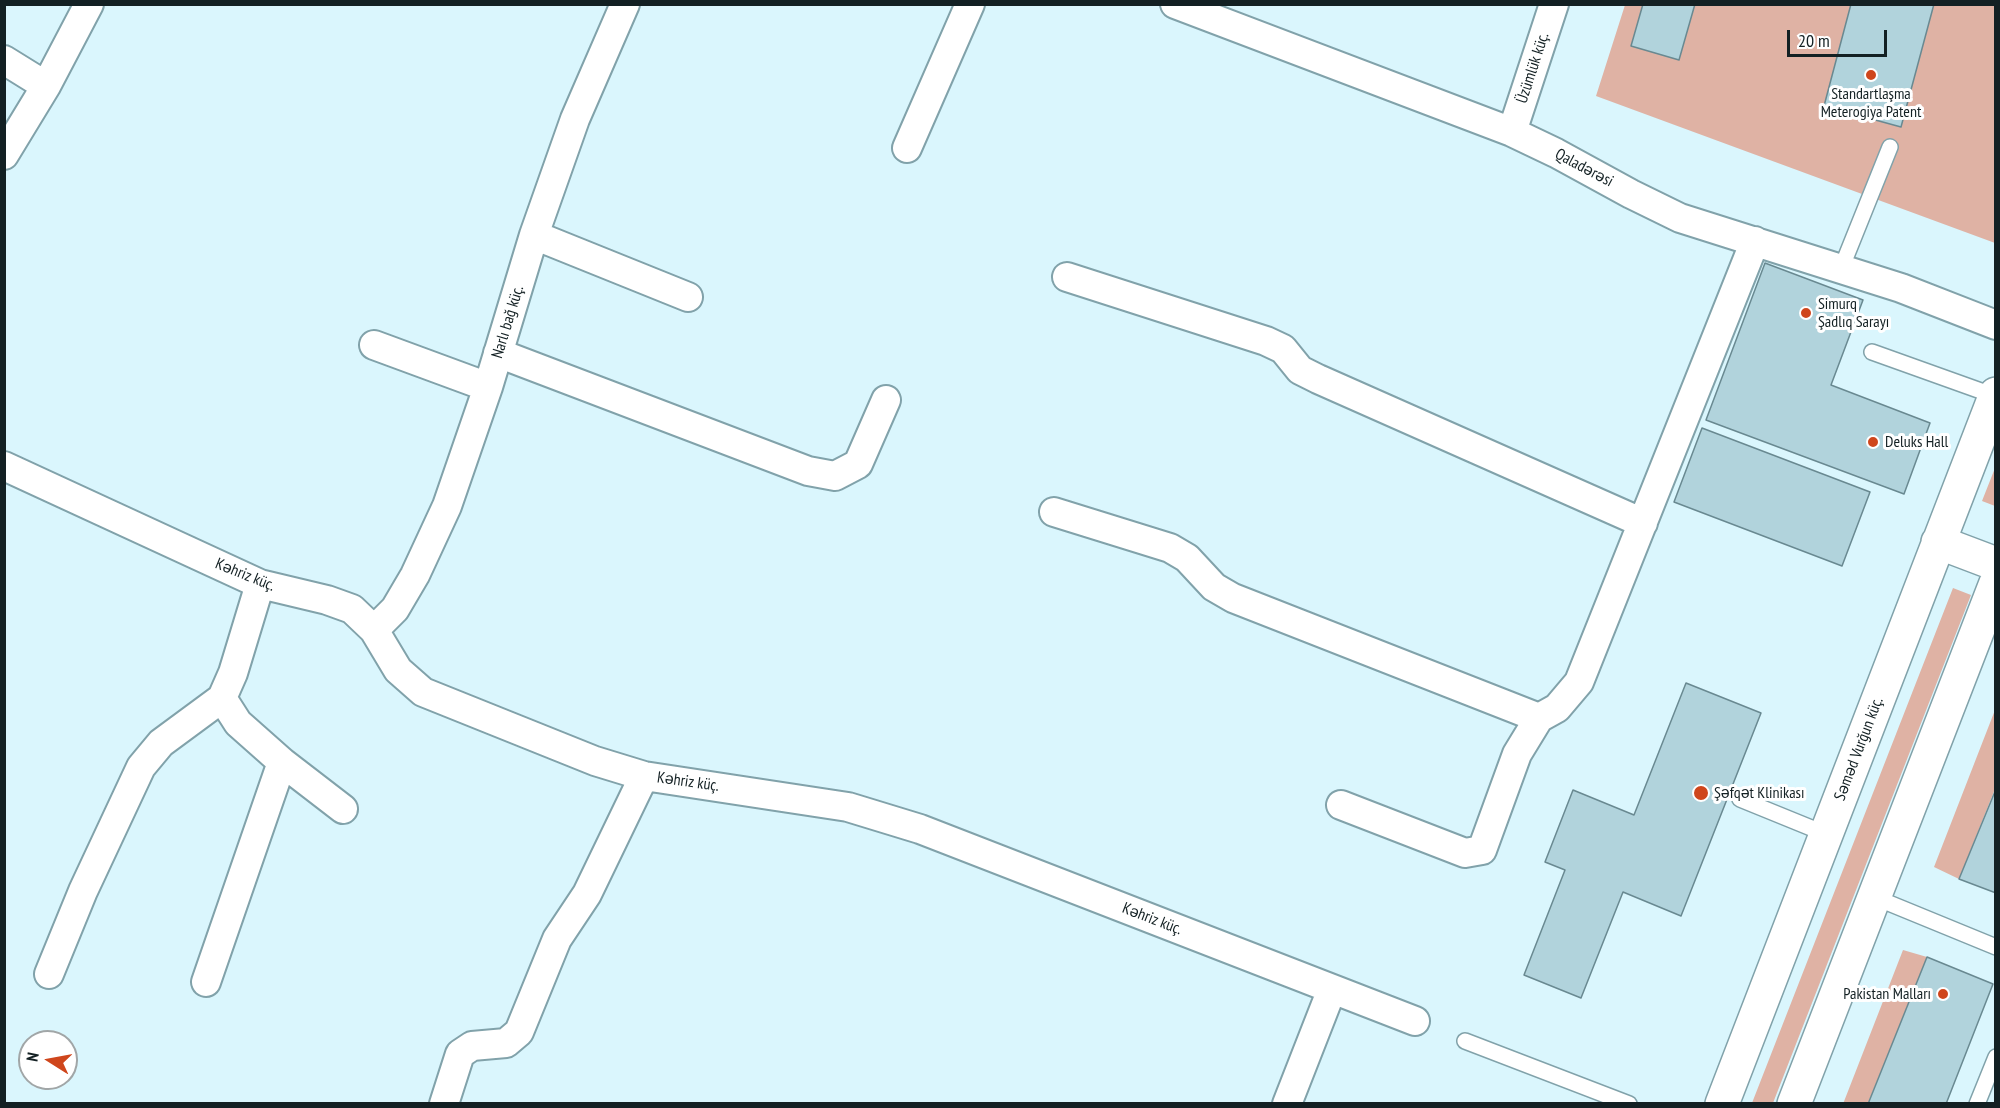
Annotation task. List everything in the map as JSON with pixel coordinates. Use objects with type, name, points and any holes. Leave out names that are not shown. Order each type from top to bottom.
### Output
[{"type":"main road","name":"Səməd Vurğun küç.","points":[[1722,1104],[1995,395]]},
{"type":"main road","points":[[1938,542],[1995,564]]},
{"type":"main road","points":[[1794,1104],[1995,583]]},
{"type":"street","points":[[4,155],[46,86],[89,4]]},
{"type":"street","name":"Narlı bağ küç.","points":[[374,630],[396,609],[415,575],[447,506],[488,387],[534,236],[575,119],[625,4]]},
{"type":"street","points":[[907,148],[970,4]]},
{"type":"street","name":"Qaladərəsi","points":[[1175,4],[1512,132],[1680,218],[1901,288],[1995,325]]},
{"type":"street","name":"Üzümlük küç.","points":[[1512,132],[1554,4]]},
{"type":"street","points":[[4,60],[46,86]]},
{"type":"street","points":[[534,236],[688,297]]},
{"type":"street","points":[[1341,805],[1465,853],[1482,849],[1517,754],[1539,718],[1557,708],[1579,682],[1755,241]]},
{"type":"street","points":[[1067,277],[1266,341],[1283,350],[1300,370],[1318,379],[1642,523]]},
{"type":"street","points":[[374,345],[488,387]]},
{"type":"street","points":[[498,353],[808,471],[835,476],[858,464],[886,400]]},
{"type":"street","name":"Kəhriz küç.","points":[[4,466],[260,584],[327,600],[352,609],[374,630],[398,670],[423,693],[595,761],[644,776],[848,807],[920,829],[1415,1021]]},
{"type":"street","points":[[1054,512],[1170,548],[1187,558],[1214,587],[1233,598],[1539,718]]},
{"type":"street","points":[[50,974],[83,891],[141,767],[161,743],[222,698],[233,673],[260,584]]},
{"type":"street","points":[[222,698],[238,723],[282,762],[343,809]]},
{"type":"street","points":[[206,982],[282,762]]},
{"type":"street","points":[[444,1104],[460,1054],[472,1046],[506,1043],[519,1032],[557,939],[587,894],[644,776]]},
{"type":"street","points":[[1287,1104],[1332,989]]},
{"type":"lane","points":[[1841,269],[1890,147]]},
{"type":"lane","points":[[1872,352],[1995,395]]},
{"type":"lane","points":[[1740,799],[1826,834]]},
{"type":"lane","points":[[1874,897],[1995,947]]},
{"type":"lane","points":[[1465,1041],[1629,1104]]},
{"type":"lane","points":[[1977,1104],[1995,1057]]},
{"type":"shaded area","points":[[1625,5],[1995,5],[1995,243],[1596,96]]},
{"type":"shaded area","points":[[1995,468],[1995,506],[1982,501]]},
{"type":"shaded area","points":[[1953,588],[1971,595],[1773,1103],[1752,1103]]},
{"type":"shaded area","points":[[1995,710],[1995,789],[1959,879],[1934,867]]},
{"type":"shaded area","points":[[1903,950],[1927,957],[1868,1103],[1843,1104]]},
{"type":"building","points":[[1643,4],[1695,4],[1679,60],[1631,46]]},
{"type":"building","points":[[1851,4],[1934,4],[1901,127],[1824,106]]},
{"type":"building","points":[[1765,263],[1863,300],[1831,385],[1930,423],[1904,494],[1706,420]]},
{"type":"building","points":[[1702,428],[1870,492],[1842,566],[1674,502]]},
{"type":"building","points":[[1686,683],[1761,713],[1681,916],[1623,892],[1581,998],[1524,975],[1565,870],[1545,862],[1573,790],[1634,815]]},
{"type":"building","points":[[1996,789],[1996,893],[1959,879]]},
{"type":"building","points":[[1927,957],[1993,984],[1946,1104],[1868,1104]]},
{"type":"place","name":"Standartlaşma Meterogiya Patent","points":[[1871,75]]},
{"type":"place","name":"Simurq Şadlıq Sarayı","points":[[1806,313]]},
{"type":"place","name":"Deluks Hall","points":[[1873,442]]},
{"type":"place","name":"Şəfqət Klinikası","points":[[1701,793]]},
{"type":"place","name":"Pakistan Malları","points":[[1943,994]]}]
